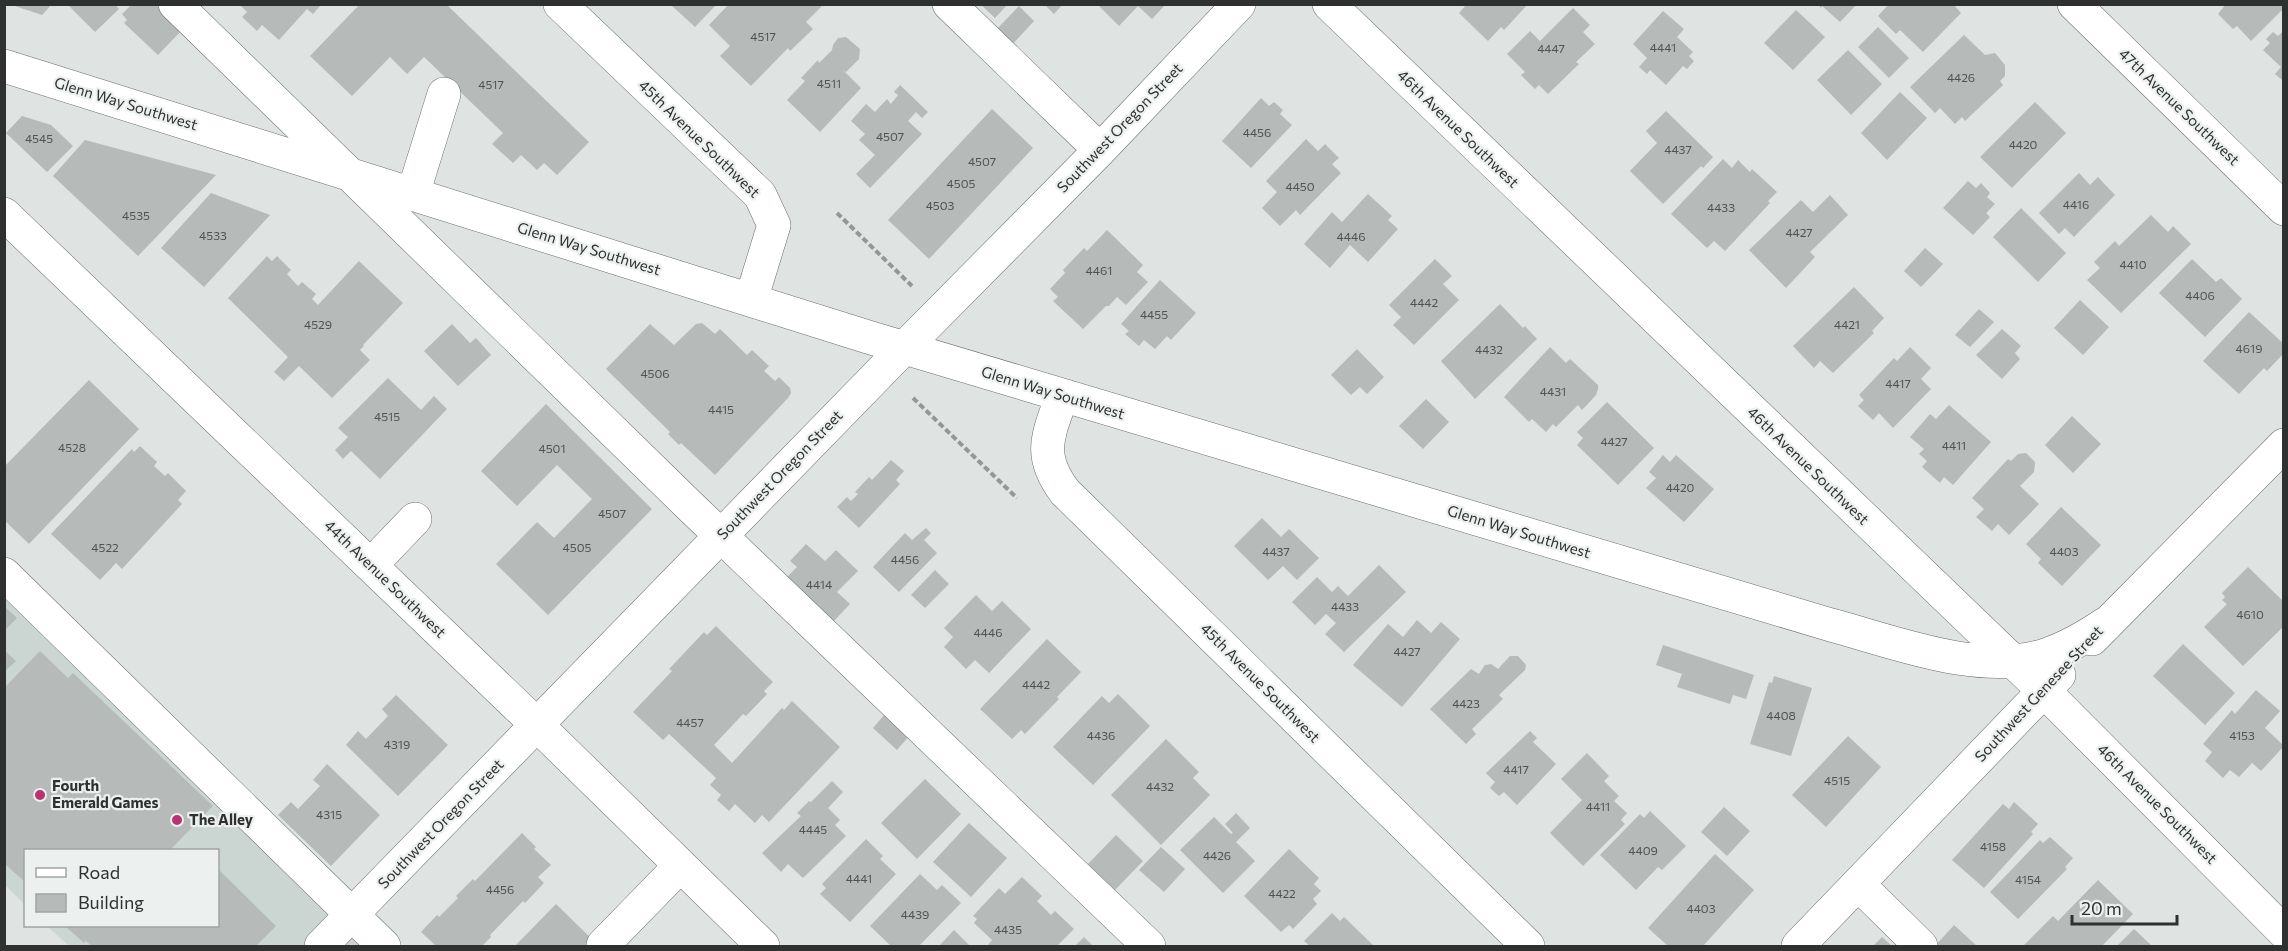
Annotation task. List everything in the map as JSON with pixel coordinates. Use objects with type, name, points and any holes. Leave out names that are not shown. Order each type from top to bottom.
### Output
[{"type":"street","points":[[175,4],[721,536],[1149,946]]},
{"type":"street","name":"45th Avenue Southwest","points":[[560,4],[760,195],[774,225],[751,300]]},
{"type":"street","points":[[949,4],[1100,150]]},
{"type":"street","name":"Southwest Oregon Street","points":[[321,946],[1100,150],[1239,4]]},
{"type":"street","name":"46th Avenue Southwest","points":[[1329,4],[2044,691],[2283,932]]},
{"type":"street","name":"47th Avenue Southwest","points":[[2074,4],[2283,209]]},
{"type":"street","name":"Glenn Way Southwest","points":[[4,66],[1062,396],[1831,625],[1950,657],[1991,662],[2046,655],[2073,644],[2105,624]]},
{"type":"street","points":[[413,194],[444,94]]},
{"type":"street","name":"44th Avenue Southwest","points":[[4,214],[537,725],[763,946]]},
{"type":"street","name":"45th Avenue Southwest","points":[[1062,396],[1046,449],[1052,474],[1065,492],[1528,946]]},
{"type":"street","name":"Southwest Genesee Street","points":[[1798,946],[2044,691],[2105,624],[2283,445]]},
{"type":"street","points":[[370,565],[415,519]]},
{"type":"street","points":[[4,574],[384,946]]},
{"type":"street","points":[[603,945],[680,866]]},
{"type":"street","points":[[1858,884],[1921,946]]},
{"type":"path","points":[[837,213],[912,286]]},
{"type":"path","points":[[913,398],[1017,498]]},
{"type":"shaded area","points":[[4,591],[367,946],[69,946],[48,927],[219,927],[219,849],[24,849],[24,904],[5,885]]},
{"type":"building","points":[[9,4],[52,4],[42,15]]},
{"type":"building","points":[[67,4],[115,4],[119,9],[95,32]]},
{"type":"building","points":[[132,4],[157,4],[183,29],[158,55],[124,23],[127,20],[122,14]]},
{"type":"building","points":[[239,4],[322,4],[313,14],[307,9],[279,40],[262,25],[257,31],[242,17],[247,12]]},
{"type":"building","points":[[360,4],[446,4],[589,142],[557,175],[544,163],[537,170],[521,155],[513,163],[492,144],[503,133],[424,57],[407,74],[390,57],[352,96],[310,56]]},
{"type":"building","points":[[729,4],[824,4],[806,22],[813,29],[790,51],[788,48],[751,86],[720,56],[730,46],[709,25]]},
{"type":"building","points":[[980,4],[1008,4],[995,18]]},
{"type":"building","points":[[1044,4],[1063,4],[1054,14]]},
{"type":"building","points":[[1097,4],[1166,4],[1152,19],[1138,6],[1119,26]]},
{"type":"building","points":[[1467,4],[1528,4],[1504,30],[1501,27],[1488,41],[1459,13]]},
{"type":"building","points":[[1817,4],[1857,4],[1840,22]]},
{"type":"building","points":[[1889,4],[1953,4],[1961,13],[1923,52],[1900,30],[1896,34],[1878,16]]},
{"type":"building","points":[[2226,4],[2284,4],[2284,8],[2251,41],[2237,26],[2233,29],[2218,14]]},
{"type":"building","points":[[671,5],[716,5],[695,27]]},
{"type":"building","points":[[1019,6],[1034,21],[1010,47],[994,32]]},
{"type":"building","points":[[1573,8],[1590,25],[1583,32],[1595,44],[1576,62],[1579,64],[1548,94],[1539,85],[1535,89],[1521,75],[1525,72],[1507,54],[1530,31],[1540,41]]},
{"type":"building","points":[[1796,10],[1825,37],[1793,70],[1764,43]]},
{"type":"building","points":[[1663,11],[1684,29],[1677,37],[1693,52],[1689,56],[1694,61],[1687,69],[1683,66],[1666,85],[1650,70],[1647,74],[1639,67],[1647,58],[1633,44]]},
{"type":"building","points":[[1878,27],[1909,58],[1889,78],[1858,47]]},
{"type":"building","points":[[2284,30],[2284,78],[2282,80],[2275,74],[2281,67],[2263,50],[2270,43],[2266,39],[2273,32],[2278,36]]},
{"type":"building","points":[[1964,35],[1985,55],[1995,53],[2005,65],[2005,76],[2000,81],[2003,85],[1965,121],[1962,117],[1955,124],[1940,108],[1935,113],[1910,87]]},
{"type":"building","points":[[846,37],[860,49],[859,59],[846,72],[843,70],[861,88],[820,132],[787,100],[805,81],[801,78],[818,60],[819,63],[832,50],[838,38]]},
{"type":"building","points":[[1848,50],[1882,84],[1851,115],[1817,80]]},
{"type":"building","points":[[900,85],[928,112],[922,118],[916,112],[908,121],[922,134],[870,188],[856,174],[875,155],[859,140],[865,134],[851,121],[866,104],[875,112],[887,99],[891,104],[898,95],[894,92]]},
{"type":"building","points":[[1900,92],[1927,118],[1887,160],[1861,133]]},
{"type":"building","points":[[1261,98],[1269,106],[1274,102],[1283,110],[1280,114],[1292,125],[1251,168],[1222,141]]},
{"type":"building","points":[[2035,102],[2066,133],[2012,188],[1980,157]]},
{"type":"building","points":[[992,109],[1033,148],[929,259],[888,220]]},
{"type":"building","points":[[1666,111],[1713,157],[1663,204],[1630,171],[1657,143],[1646,131]]},
{"type":"building","points":[[22,116],[51,125],[73,146],[47,172],[6,133]]},
{"type":"building","points":[[1306,139],[1318,151],[1325,144],[1339,158],[1332,164],[1341,173],[1300,215],[1296,210],[1280,226],[1262,208],[1277,192],[1266,181]]},
{"type":"building","points":[[85,140],[216,175],[138,256],[53,176]]},
{"type":"building","points":[[1723,159],[1732,168],[1738,160],[1750,172],[1752,169],[1777,192],[1768,201],[1770,203],[1725,251],[1714,241],[1707,248],[1671,214]]},
{"type":"building","points":[[2079,173],[2090,185],[2098,177],[2115,195],[2074,237],[2065,228],[2059,234],[2039,213]]},
{"type":"building","points":[[1968,181],[1976,188],[1981,183],[1990,193],[1987,197],[1995,204],[1986,213],[1990,217],[1973,235],[1943,208]]},
{"type":"building","points":[[211,193],[270,215],[204,287],[161,248]]},
{"type":"building","points":[[1368,194],[1392,216],[1388,220],[1398,229],[1368,262],[1350,245],[1330,268],[1304,244],[1332,212],[1342,222]]},
{"type":"building","points":[[1830,195],[1848,215],[1810,252],[1815,257],[1786,288],[1749,250],[1801,200],[1813,212]]},
{"type":"building","points":[[2021,208],[2066,253],[2038,282],[1993,237]]},
{"type":"building","points":[[2151,215],[2168,232],[2173,226],[2191,244],[2121,313],[2087,280],[2100,268],[2094,262],[2115,241],[2119,246]]},
{"type":"building","points":[[1107,230],[1143,265],[1137,272],[1148,282],[1126,305],[1117,297],[1083,329],[1053,301],[1058,297],[1050,289],[1065,273],[1063,270],[1084,248],[1087,251]]},
{"type":"building","points":[[1925,248],[1943,264],[1921,287],[1904,271]]},
{"type":"building","points":[[267,256],[272,261],[277,256],[291,270],[287,274],[298,286],[302,282],[316,294],[312,299],[318,305],[359,261],[403,303],[360,350],[370,360],[332,398],[299,366],[284,381],[274,372],[288,357],[228,298]]},
{"type":"building","points":[[1435,259],[1452,276],[1443,284],[1459,300],[1414,345],[1393,325],[1401,317],[1389,305]]},
{"type":"building","points":[[2192,259],[2216,282],[2221,278],[2242,299],[2205,337],[2159,293]]},
{"type":"building","points":[[1160,280],[1196,313],[1171,340],[1167,336],[1155,349],[1144,340],[1139,346],[1125,334],[1129,331],[1121,324]]},
{"type":"building","points":[[1854,287],[1884,318],[1872,331],[1874,333],[1833,373],[1820,361],[1814,368],[1793,346]]},
{"type":"building","points":[[2080,300],[2109,327],[2083,355],[2054,328]]},
{"type":"building","points":[[1500,304],[1537,339],[1475,399],[1441,361]]},
{"type":"building","points":[[1979,309],[1994,322],[1970,347],[1955,335]]},
{"type":"building","points":[[2249,312],[2284,344],[2284,353],[2267,371],[2264,368],[2239,394],[2203,361]]},
{"type":"building","points":[[702,323],[715,334],[720,329],[747,355],[752,350],[769,366],[764,371],[775,381],[779,377],[790,388],[791,393],[715,475],[681,443],[679,445],[668,434],[670,432],[606,369],[650,324],[674,345],[696,324]]},
{"type":"building","points":[[452,324],[470,343],[476,338],[491,355],[458,386],[424,351]]},
{"type":"building","points":[[2002,329],[2021,346],[2015,353],[2020,359],[2002,379],[1976,355]]},
{"type":"building","points":[[1550,347],[1566,363],[1570,359],[1598,385],[1598,389],[1596,395],[1582,410],[1578,405],[1556,427],[1553,424],[1546,432],[1532,419],[1529,422],[1504,397]]},
{"type":"building","points":[[1910,347],[1931,368],[1921,379],[1931,389],[1893,428],[1879,413],[1873,420],[1858,406],[1864,400],[1859,395],[1894,358],[1897,361]]},
{"type":"building","points":[[1357,349],[1384,377],[1367,394],[1360,387],[1351,395],[1331,375]]},
{"type":"building","points":[[388,378],[421,410],[434,396],[447,409],[380,479],[351,451],[343,459],[335,450],[348,437],[338,428]]},
{"type":"building","points":[[89,380],[139,429],[29,544],[4,520],[4,467]]},
{"type":"building","points":[[1426,399],[1449,422],[1423,449],[1399,426]]},
{"type":"building","points":[[1607,402],[1654,448],[1618,485],[1577,445],[1583,438],[1577,432]]},
{"type":"building","points":[[546,404],[652,509],[548,615],[496,564],[537,522],[554,538],[592,499],[557,465],[517,506],[481,471]]},
{"type":"building","points":[[1949,405],[1991,442],[1953,485],[1944,477],[1940,483],[1922,467],[1927,461],[1919,454],[1924,449],[1910,437],[1930,414],[1936,419]]},
{"type":"building","points":[[2072,416],[2101,444],[2073,473],[2045,445]]},
{"type":"building","points":[[140,446],[157,462],[154,466],[165,476],[168,473],[186,491],[178,500],[182,504],[122,569],[116,563],[100,580],[51,534],[132,449],[134,452]]},
{"type":"building","points":[[2026,453],[2035,462],[2034,472],[2020,486],[2039,504],[2009,535],[1998,524],[1992,531],[1976,517],[1984,509],[1972,498],[2008,459],[2011,461],[2018,454]]},
{"type":"building","points":[[1663,455],[1670,462],[1676,455],[1714,489],[1684,522],[1646,488],[1656,478],[1649,472]]},
{"type":"building","points":[[891,460],[904,471],[896,480],[900,484],[859,528],[837,507],[847,497],[851,501],[858,494],[855,492],[869,477],[872,480]]},
{"type":"building","points":[[2061,507],[2101,545],[2062,586],[2038,563],[2041,559],[2026,544]]},
{"type":"building","points":[[1262,518],[1281,537],[1289,529],[1319,558],[1297,580],[1283,566],[1268,580],[1234,546]]},
{"type":"building","points":[[926,528],[931,533],[924,540],[937,553],[899,592],[873,567],[905,533],[912,540]]},
{"type":"building","points":[[806,544],[825,561],[836,550],[858,571],[837,592],[850,604],[833,622],[786,578],[797,567],[790,561]]},
{"type":"building","points":[[1379,565],[1406,592],[1344,652],[1325,634],[1336,623],[1326,614],[1315,625],[1292,602],[1317,577],[1332,592],[1338,586],[1348,596]]},
{"type":"building","points":[[2248,567],[2284,602],[2284,626],[2243,666],[2204,627],[2227,604],[2222,600],[2225,597],[2222,593]]},
{"type":"building","points":[[935,570],[949,584],[925,608],[911,595]]},
{"type":"building","points":[[976,595],[992,611],[1002,601],[1031,629],[989,673],[975,660],[966,669],[944,647],[953,637],[944,628]]},
{"type":"building","points":[[4,606],[17,618],[4,631]]},
{"type":"building","points":[[1417,620],[1431,633],[1441,622],[1460,639],[1402,707],[1353,665],[1388,624],[1403,637]]},
{"type":"building","points":[[716,626],[773,682],[764,691],[767,694],[746,716],[743,714],[714,745],[732,763],[782,708],[784,710],[792,701],[840,747],[769,822],[762,815],[755,823],[735,804],[729,811],[717,800],[721,795],[710,785],[716,778],[669,734],[663,740],[633,712],[672,671],[669,669],[704,632],[707,635]]},
{"type":"building","points":[[1047,639],[1081,672],[1025,734],[1021,730],[1012,739],[980,709]]},
{"type":"building","points":[[2183,644],[2235,693],[2205,725],[2153,676]]},
{"type":"building","points":[[1663,645],[1754,675],[1746,699],[1733,695],[1730,704],[1677,687],[1682,674],[1656,665]]},
{"type":"building","points":[[4,650],[16,661],[4,672]]},
{"type":"building","points":[[40,651],[68,678],[73,673],[213,806],[171,849],[24,849],[24,881],[4,863],[4,688]]},
{"type":"building","points":[[1510,656],[1518,656],[1526,665],[1525,670],[1499,695],[1503,699],[1472,729],[1476,734],[1466,744],[1430,709],[1471,669],[1479,674],[1485,665],[1491,664],[1498,669]]},
{"type":"building","points":[[1774,676],[1812,688],[1791,756],[1750,744],[1769,682],[1772,683]]},
{"type":"building","points":[[2256,690],[2280,711],[2265,728],[2284,746],[2261,771],[2252,763],[2239,777],[2230,770],[2223,778],[2205,761],[2212,752],[2203,744],[2232,710],[2235,714]]},
{"type":"building","points":[[1118,694],[1150,726],[1093,785],[1053,747],[1102,696],[1109,703]]},
{"type":"building","points":[[396,695],[448,745],[398,796],[346,745],[358,731],[366,739],[388,716],[382,709]]},
{"type":"building","points":[[886,713],[910,735],[897,750],[873,728]]},
{"type":"building","points":[[1530,731],[1537,738],[1533,742],[1556,764],[1517,805],[1504,792],[1499,796],[1490,788],[1495,782],[1486,773]]},
{"type":"building","points":[[1848,736],[1881,767],[1826,827],[1792,795]]},
{"type":"building","points":[[1166,739],[1199,772],[1193,778],[1210,795],[1161,845],[1111,795]]},
{"type":"building","points":[[1587,753],[1609,776],[1604,781],[1619,796],[1614,801],[1627,813],[1621,820],[1625,824],[1583,866],[1550,833],[1582,800],[1561,779]]},
{"type":"building","points":[[327,764],[380,815],[331,866],[278,815],[291,802],[298,809],[320,786],[313,780]]},
{"type":"building","points":[[925,779],[961,814],[917,859],[881,823]]},
{"type":"building","points":[[832,781],[843,792],[828,808],[840,820],[835,825],[846,836],[803,878],[788,864],[781,872],[762,853],[801,816],[797,813]]},
{"type":"building","points":[[2014,802],[2038,824],[2031,832],[2033,834],[1984,888],[1952,860],[2003,804],[2009,809]]},
{"type":"building","points":[[1724,807],[1750,831],[1727,856],[1701,832]]},
{"type":"building","points":[[1650,811],[1686,846],[1662,870],[1658,867],[1636,890],[1600,855],[1640,814],[1644,818]]},
{"type":"building","points":[[1236,813],[1250,828],[1236,842],[1255,861],[1223,893],[1180,850],[1214,817],[1231,834],[1233,833],[1225,824]]},
{"type":"building","points":[[969,823],[1007,858],[971,897],[933,862]]},
{"type":"building","points":[[522,833],[536,847],[534,849],[551,865],[538,877],[544,883],[525,903],[523,901],[482,946],[436,946],[421,932],[437,915],[439,917],[458,898],[456,896],[473,879],[475,881]]},
{"type":"building","points":[[1116,835],[1143,861],[1115,890],[1088,864]]},
{"type":"building","points":[[2050,837],[2073,858],[2065,867],[2067,869],[2018,919],[1990,892],[2040,840],[2043,843]]},
{"type":"building","points":[[866,839],[883,856],[880,859],[896,874],[850,922],[820,894],[826,888],[822,884]]},
{"type":"building","points":[[1161,847],[1185,869],[1164,892],[1139,870]]},
{"type":"building","points":[[1289,849],[1319,878],[1314,884],[1321,891],[1313,899],[1317,904],[1293,929],[1289,925],[1281,932],[1244,896]]},
{"type":"building","points":[[1715,854],[1754,890],[1703,946],[1668,946],[1648,928]]},
{"type":"building","points":[[219,870],[276,926],[256,946],[92,946],[86,941],[84,943],[66,927],[219,927]]},
{"type":"building","points":[[920,874],[937,890],[942,885],[961,903],[919,946],[891,946],[870,926]]},
{"type":"building","points":[[1022,877],[1042,896],[1037,901],[1051,915],[1055,911],[1074,929],[1057,946],[989,946],[992,940],[974,923],[977,919],[973,916],[999,888],[1005,894]]},
{"type":"building","points":[[2098,880],[2133,914],[2102,946],[2023,946],[2053,916],[2058,921]]},
{"type":"building","points":[[556,904],[599,946],[515,946]]},
{"type":"building","points":[[1332,913],[1340,921],[1344,917],[1374,946],[1310,946],[1304,941]]},
{"type":"building","points":[[1954,925],[1977,946],[1935,946]]},
{"type":"building","points":[[2134,929],[2152,946],[2117,946]]},
{"type":"building","points":[[954,930],[970,946],[939,946]]},
{"type":"building","points":[[1084,937],[1093,946],[1075,946]]},
{"type":"building","points":[[1882,937],[1892,946],[1873,946]]},
{"type":"place","name":"Fourth Emerald Games","points":[[40,795]]},
{"type":"place","name":"The Alley","points":[[177,820]]}]
